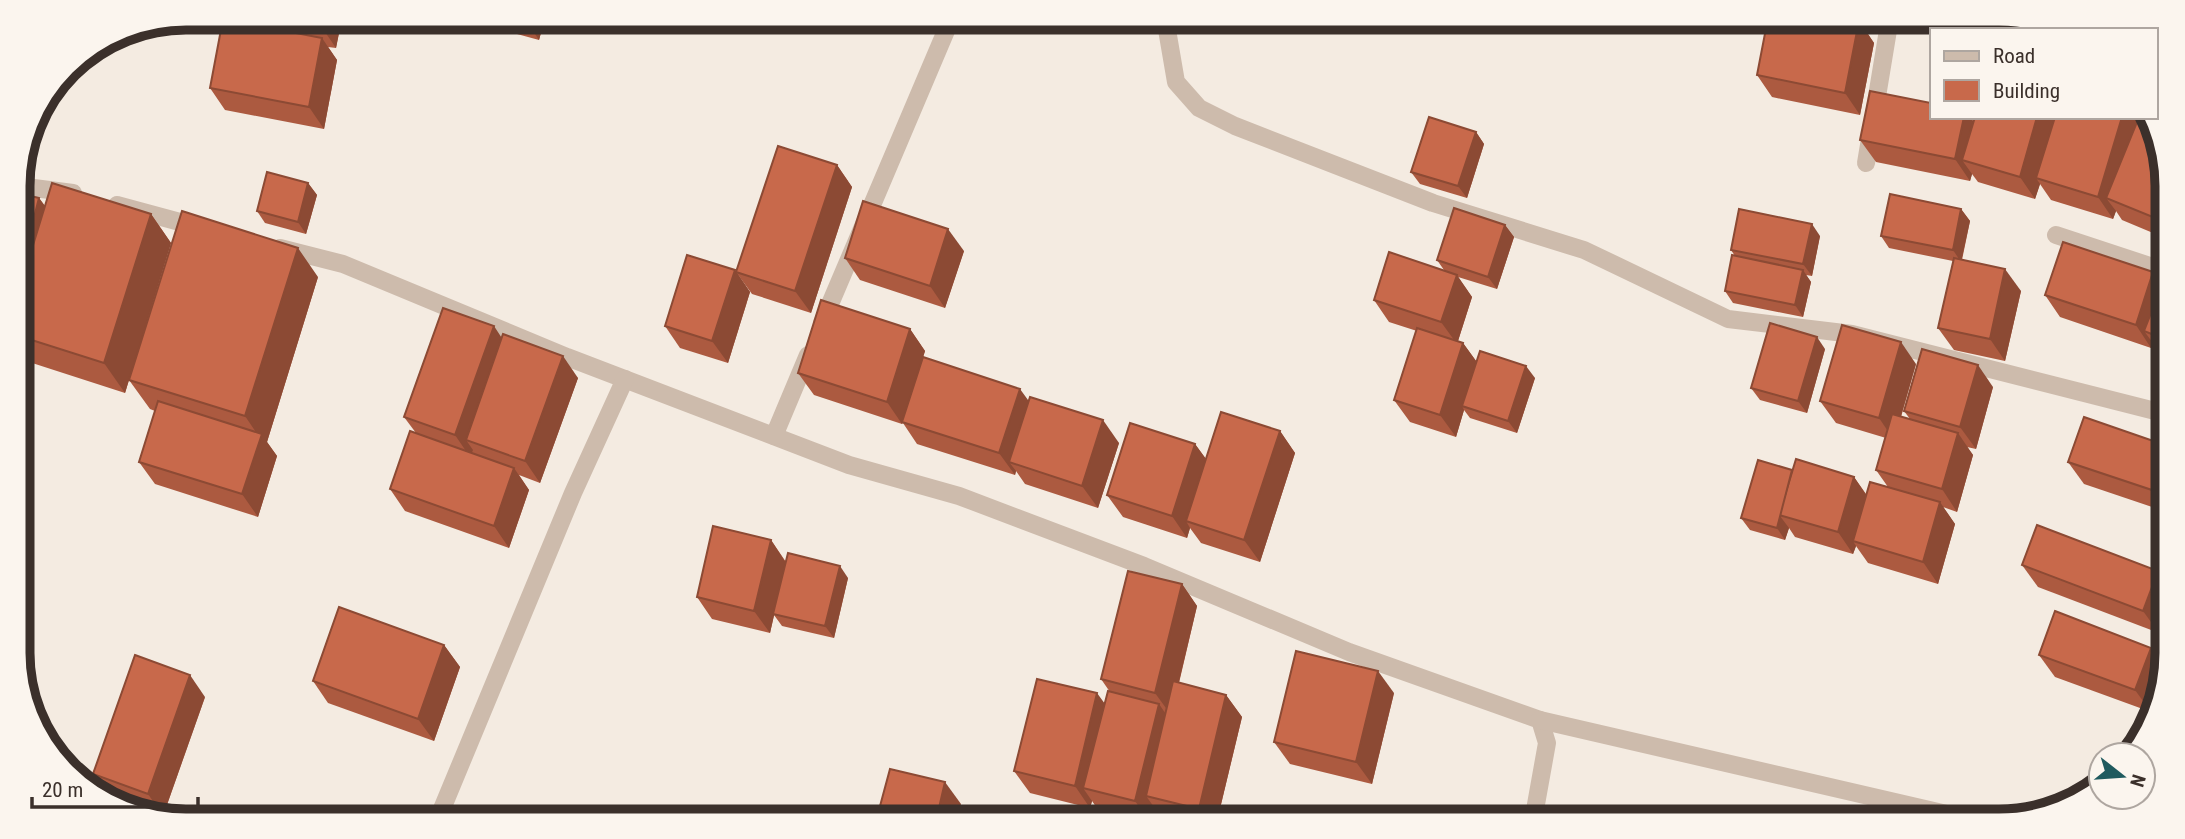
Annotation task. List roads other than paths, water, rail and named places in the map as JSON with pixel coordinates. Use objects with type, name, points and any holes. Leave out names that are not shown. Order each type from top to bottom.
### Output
[{"type":"street","points":[[774,436],[946,30]]},
{"type":"street","points":[[1167,30],[1176,82],[1199,108],[1235,127],[1433,203],[1584,250],[1728,319],[1852,334],[2155,411]]},
{"type":"street","points":[[1866,163],[1887,30]]},
{"type":"street","points":[[30,187],[68,191],[215,231]]},
{"type":"street","points":[[2056,235],[2155,268]]},
{"type":"street","points":[[266,244],[342,264],[625,379],[849,465],[959,496],[1144,566],[1349,652],[1540,720],[1925,809]]},
{"type":"street","points":[[442,809],[573,493],[625,379]]},
{"type":"street","points":[[1535,809],[1548,743],[1540,720]]}]
